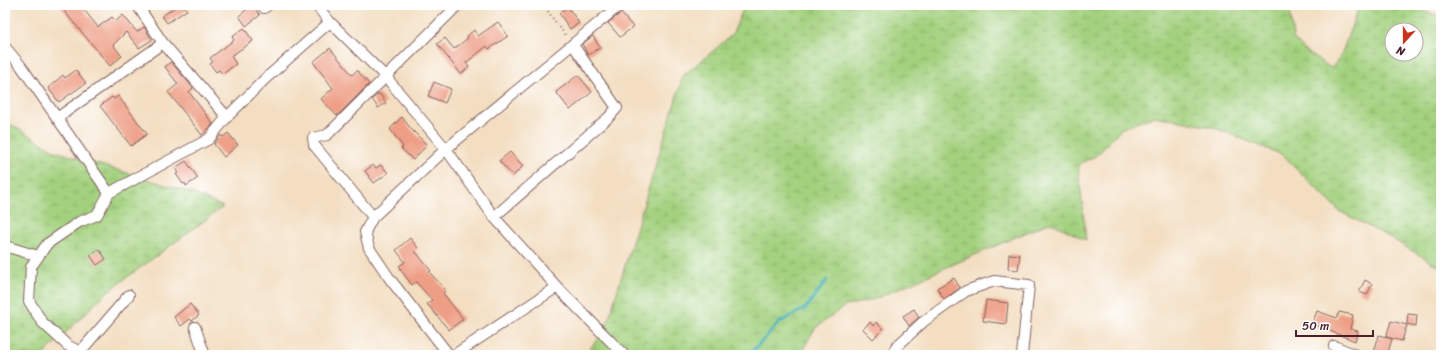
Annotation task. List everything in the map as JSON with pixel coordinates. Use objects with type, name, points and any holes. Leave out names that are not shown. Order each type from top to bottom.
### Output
[{"type":"street","points":[[137,5],[163,43],[227,117]]},
{"type":"street","points":[[316,5],[330,22],[386,77],[446,149],[494,217],[557,287],[624,355]]},
{"type":"street","points":[[373,217],[314,145],[313,138],[327,135],[458,5]]},
{"type":"street","points":[[449,355],[390,279],[369,248],[365,232],[373,217],[446,149],[620,5]]},
{"type":"street","points":[[129,295],[81,354],[66,345],[42,322],[29,301],[31,267],[47,244],[79,222],[97,215],[109,193],[208,139],[227,117],[265,79],[330,22]]},
{"type":"street","points":[[57,118],[163,43]]},
{"type":"street","points":[[494,217],[609,117],[617,108],[573,45]]},
{"type":"street","points":[[5,47],[21,66],[109,193]]},
{"type":"street","points":[[5,244],[8,247],[38,256]]},
{"type":"street","points":[[892,355],[896,347],[923,322],[960,295],[966,291],[994,281],[1029,285],[1022,355]]},
{"type":"street","points":[[454,355],[557,287]]},
{"type":"street","points":[[195,328],[204,353],[202,355]]},
{"type":"street","points":[[1334,346],[1356,355]]},
{"type":"path","points":[[543,5],[573,45]]},
{"type":"path","points":[[5,168],[11,176]]},
{"type":"green space","points":[[745,5],[1281,5],[1290,11],[1293,38],[1305,51],[1331,68],[1340,58],[1357,11],[1363,5],[1400,5],[1441,16],[1441,268],[1389,237],[1339,211],[1283,155],[1212,127],[1155,116],[1122,128],[1097,155],[1078,165],[1086,240],[1050,222],[872,300],[845,306],[815,328],[800,355],[584,355],[605,331],[683,76],[732,35]]},
{"type":"green space","points":[[5,121],[55,151],[192,193],[223,207],[107,292],[43,355],[5,355]]},
{"type":"building","points":[[59,5],[80,5],[98,27],[112,17],[116,21],[123,15],[137,32],[144,27],[152,40],[139,48],[126,32],[113,45],[122,56],[110,66]]},
{"type":"building","points":[[178,5],[183,5],[187,10],[167,23],[162,16]]},
{"type":"building","points":[[252,5],[260,15],[246,26],[239,16]]},
{"type":"building","points":[[568,7],[579,23],[570,29],[559,13]]},
{"type":"building","points":[[621,13],[633,27],[620,37],[608,23]]},
{"type":"building","points":[[498,22],[508,36],[489,49],[487,46],[466,63],[469,67],[461,74],[437,44],[445,38],[454,49],[468,38],[467,36],[474,30],[478,36]]},
{"type":"building","points":[[244,28],[253,41],[231,56],[236,64],[223,74],[219,70],[216,72],[210,64],[213,62],[210,58],[234,40],[232,37]]},
{"type":"building","points":[[593,36],[600,48],[588,55],[582,44]]},
{"type":"building","points":[[330,48],[352,75],[357,70],[369,84],[337,116],[321,99],[333,88],[313,62]]},
{"type":"building","points":[[171,62],[193,88],[189,92],[213,124],[202,135],[168,92],[178,84],[165,67]]},
{"type":"building","points":[[76,70],[86,83],[59,102],[48,88],[63,75],[65,78]]},
{"type":"building","points":[[578,75],[592,92],[570,110],[556,92]]},
{"type":"building","points":[[434,82],[451,89],[445,103],[428,96]]},
{"type":"building","points":[[380,94],[386,103],[378,108],[372,99]]},
{"type":"building","points":[[118,96],[147,134],[131,146],[100,106],[112,97],[114,99]]},
{"type":"building","points":[[402,117],[411,129],[427,145],[413,160],[401,148],[403,147],[390,129]]},
{"type":"building","points":[[228,133],[238,145],[224,157],[214,144],[221,135],[223,137]]},
{"type":"building","points":[[510,152],[523,166],[513,176],[499,161]]},
{"type":"building","points":[[186,161],[198,178],[186,186],[176,174],[178,173],[175,168]]},
{"type":"building","points":[[373,165],[376,168],[381,165],[388,173],[374,183],[365,171]]},
{"type":"building","points":[[410,238],[418,248],[415,251],[431,271],[429,272],[446,290],[443,293],[463,319],[449,330],[427,304],[432,300],[416,282],[412,285],[400,269],[401,268],[399,266],[405,262],[396,250]]},
{"type":"building","points":[[99,249],[106,259],[97,265],[90,255]]},
{"type":"building","points":[[1009,254],[1020,255],[1018,270],[1008,269]]},
{"type":"building","points":[[954,278],[960,288],[944,299],[937,288]]},
{"type":"building","points":[[1365,280],[1372,284],[1367,295],[1359,292]]},
{"type":"building","points":[[986,300],[1008,303],[1006,324],[983,321]]},
{"type":"building","points":[[190,304],[199,315],[192,321],[190,319],[181,326],[174,317]]},
{"type":"building","points":[[914,309],[919,317],[909,326],[903,316]]},
{"type":"building","points":[[1317,311],[1337,318],[1339,312],[1353,315],[1350,329],[1358,331],[1355,341],[1312,324]]},
{"type":"building","points":[[1408,314],[1417,315],[1416,326],[1407,324]]},
{"type":"building","points":[[1391,321],[1407,325],[1402,341],[1386,337]]},
{"type":"building","points":[[870,322],[873,326],[876,322],[883,329],[873,339],[863,329]]},
{"type":"building","points":[[1379,335],[1392,339],[1388,352],[1383,351],[1382,355],[1373,355]]},
{"type":"waterway","points":[[749,355],[780,322],[806,308],[827,280]]}]
